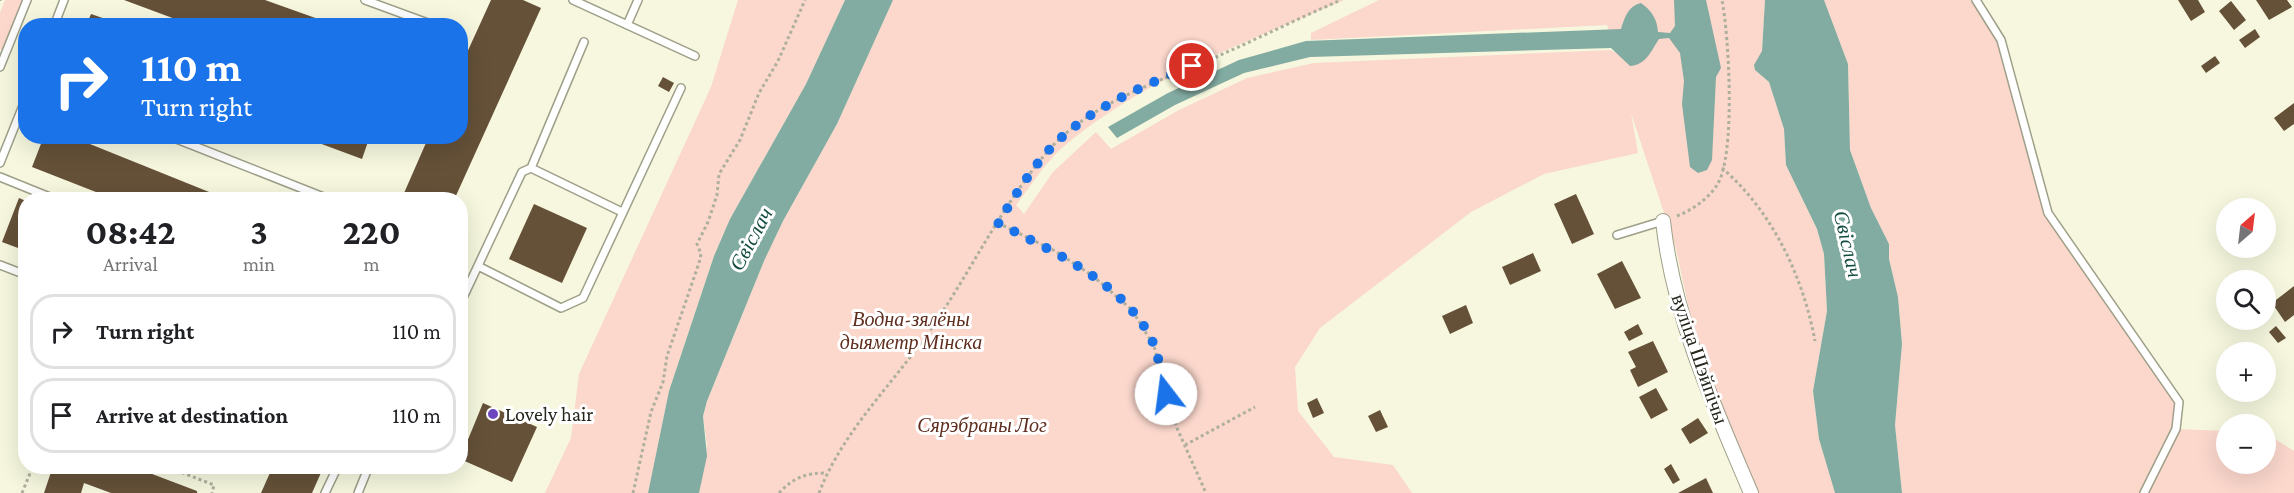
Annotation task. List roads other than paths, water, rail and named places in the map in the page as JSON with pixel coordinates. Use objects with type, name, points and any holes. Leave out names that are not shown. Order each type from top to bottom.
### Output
[{"type":"street","name":"вуліца Шэйпічы","points":[[1663,222],[1668,261],[1703,378],[1751,493]]},
{"type":"lane","points":[[19,18],[27,0]]},
{"type":"lane","points":[[57,18],[64,0]]},
{"type":"lane","points":[[365,0],[414,18]]},
{"type":"lane","points":[[573,0],[695,56]]},
{"type":"lane","points":[[627,25],[638,0]]},
{"type":"lane","points":[[1976,0],[2001,40],[2048,213],[2179,402],[2176,429],[2144,493]]},
{"type":"lane","points":[[0,67],[2,56],[18,20]]},
{"type":"lane","points":[[468,289],[522,172],[531,168],[584,42]]},
{"type":"lane","points":[[480,267],[561,308],[583,298],[681,88]]},
{"type":"lane","points":[[0,163],[18,118]]},
{"type":"lane","points":[[189,144],[311,192]]},
{"type":"lane","points":[[531,168],[622,212]]},
{"type":"lane","points":[[0,177],[37,192]]},
{"type":"lane","points":[[1617,235],[1663,222]]},
{"type":"lane","points":[[0,265],[18,272]]},
{"type":"lane","points":[[325,493],[334,474]]},
{"type":"lane","points":[[358,493],[366,474]]},
{"type":"water","name":"Свіслач","points":[[845,0],[893,0],[837,124],[783,221],[764,261],[707,401],[703,416],[707,456],[699,493],[648,493],[669,391],[714,256],[730,219],[806,84]]},
{"type":"water","points":[[1674,0],[1706,0],[1721,68],[1716,77],[1712,160],[1707,170],[1698,173],[1690,167],[1682,104],[1684,81],[1680,53],[1669,38],[1659,39],[1644,60],[1630,66],[1611,48],[1310,57],[1244,73],[1175,105],[1117,138],[1108,127],[1168,93],[1239,60],[1306,41],[1621,29],[1630,9],[1641,3],[1653,16],[1658,32],[1670,33],[1675,26]]},
{"type":"water","name":"Свіслач","points":[[1765,0],[1824,0],[1848,64],[1850,150],[1871,208],[1889,244],[1889,259],[1898,297],[1902,344],[1895,425],[1902,493],[1835,493],[1819,439],[1813,391],[1827,311],[1824,254],[1817,229],[1786,165],[1784,129],[1769,82],[1755,70],[1754,65],[1762,51]]},
{"type":"place","name":"Lovely hair","points":[[493,414]]},
{"type":"park label","name":"Водна-зялёны дыяметр Мінска","points":[[911,330]]},
{"type":"park label","name":"Сярэбраны Лог","points":[[982,425]]}]
